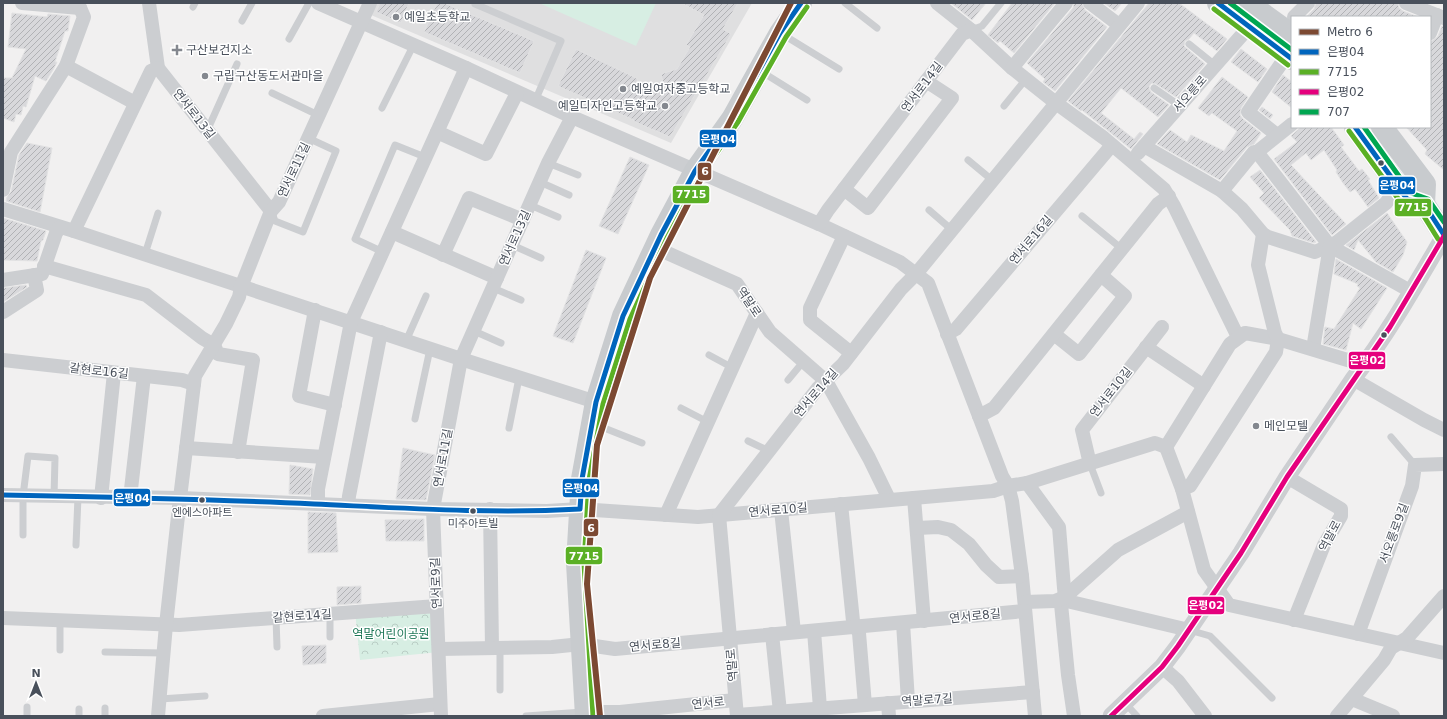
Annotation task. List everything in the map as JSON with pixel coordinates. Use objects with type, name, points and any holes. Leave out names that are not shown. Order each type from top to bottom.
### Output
[{"type":"main road","points":[[586,714],[577,564],[582,479],[596,402],[623,316],[661,235],[694,171],[732,119],[780,33],[801,3]]},
{"type":"main road","points":[[1218,3],[1249,27],[1290,36]]},
{"type":"main road","points":[[1248,3],[1290,36]]},
{"type":"main road","points":[[1356,128],[1397,188],[1407,199],[1424,204]]},
{"type":"main road","points":[[1383,128],[1426,184],[1424,204],[1444,235]]},
{"type":"street","points":[[3,190],[11,152],[66,66],[84,17],[79,6],[22,3]]},
{"type":"street","points":[[74,231],[151,71],[158,68],[149,3]]},
{"type":"street","points":[[318,3],[466,68],[535,101],[819,224],[900,262],[928,282],[1002,476],[1008,486],[1012,501],[1022,576],[1036,716]]},
{"type":"street","points":[[308,138],[370,3]]},
{"type":"street","points":[[938,3],[971,30],[1012,68],[1056,104],[1112,145],[1164,189],[1238,337]]},
{"type":"street","points":[[1012,68],[1066,3]]},
{"type":"street","points":[[1090,3],[1119,25]]},
{"type":"street","points":[[916,274],[1138,3]]},
{"type":"street","points":[[1301,16],[1308,3]]},
{"type":"street","points":[[1406,3],[1440,16],[1431,31]]},
{"type":"street","name":"서오릉로","points":[[1131,161],[1249,27]]},
{"type":"street","name":"연서로14길","points":[[819,224],[962,34],[971,30]]},
{"type":"street","points":[[1277,135],[1248,112],[1290,36]]},
{"type":"street","points":[[66,66],[135,103]]},
{"type":"street","name":"연서로13길","points":[[158,68],[271,211]]},
{"type":"street","points":[[318,504],[318,489],[351,322],[466,68]]},
{"type":"street","points":[[844,189],[868,208],[952,98],[926,81]]},
{"type":"street","points":[[437,132],[486,154],[517,92]]},
{"type":"street","name":"연서로13길","points":[[461,359],[548,163],[572,117]]},
{"type":"street","points":[[1222,191],[1250,154],[1291,125]]},
{"type":"street","name":"연서로11길","points":[[186,448],[195,376],[214,345],[239,297],[241,287],[271,211],[279,202],[308,138]]},
{"type":"street","name":"연서로16길","points":[[948,334],[956,329],[1112,145]]},
{"type":"street","points":[[1144,146],[1222,191],[1242,209],[1268,238],[1315,252],[1337,242],[1386,203],[1397,188]]},
{"type":"street","points":[[1250,154],[1330,246],[1412,292]]},
{"type":"street","points":[[979,416],[994,408],[1158,204],[1168,196]]},
{"type":"street","points":[[443,255],[469,198],[523,220]]},
{"type":"street","points":[[3,209],[596,402]]},
{"type":"street","points":[[3,312],[37,290],[39,271],[60,227]]},
{"type":"street","points":[[392,232],[443,255],[495,283]]},
{"type":"street","points":[[1182,489],[1190,486],[1276,352],[1278,339],[1275,333],[1258,264],[1263,234]]},
{"type":"street","points":[[1111,716],[1162,666],[1189,630],[1241,553],[1287,477],[1412,292],[1444,235]]},
{"type":"street","points":[[844,236],[810,308],[810,320],[851,353]]},
{"type":"street","points":[[1313,349],[1330,246]]},
{"type":"street","name":"역말로","points":[[656,248],[737,284],[770,332],[826,381]]},
{"type":"street","points":[[3,280],[39,271],[146,295],[202,338],[214,345],[218,354],[253,360],[238,452]]},
{"type":"street","name":"연서로14길","points":[[719,515],[818,388],[851,353],[902,289],[916,274]]},
{"type":"street","points":[[1054,334],[1079,354],[1125,296],[1101,275]]},
{"type":"street","points":[[315,310],[298,396],[334,405]]},
{"type":"street","points":[[666,514],[757,314]]},
{"type":"street","name":"연서로10길","points":[[1090,464],[1082,430],[1162,327]]},
{"type":"street","points":[[348,505],[381,332]]},
{"type":"street","points":[[1364,365],[1278,339],[1245,333],[1230,344],[1166,447],[1182,489],[1204,570],[1230,606],[1444,653]]},
{"type":"street","points":[[1146,347],[1204,386]]},
{"type":"street","name":"연서로11길","points":[[433,509],[461,359]]},
{"type":"street","name":"갈현로16길","points":[[3,360],[182,380],[194,384]]},
{"type":"street","points":[[101,498],[114,373]]},
{"type":"street","points":[[130,498],[144,376]]},
{"type":"street","points":[[1353,379],[1444,430]]},
{"type":"street","points":[[826,381],[889,499]]},
{"type":"street","name":"연서로10길","points":[[580,510],[698,517],[993,491],[1008,486],[1027,483],[1155,443],[1166,447]]},
{"type":"street","points":[[158,716],[166,625],[186,448],[324,457]]},
{"type":"street","points":[[1415,465],[1444,464]]},
{"type":"street","name":"서오릉로9길","points":[[1358,634],[1412,486],[1415,465]]},
{"type":"street","name":"역말로","points":[[1287,477],[1341,509],[1341,516],[1324,546],[1294,620]]},
{"type":"street","points":[[1027,483],[1059,528],[1065,597],[1071,602],[1189,630]]},
{"type":"street","points":[[3,495],[101,498],[180,498],[433,509],[547,511],[580,510]]},
{"type":"street","points":[[914,498],[924,621]]},
{"type":"street","points":[[841,504],[853,621],[859,633],[866,705]]},
{"type":"street","name":"연서로9길","points":[[433,509],[440,710]]},
{"type":"street","points":[[490,509],[496,648]]},
{"type":"street","points":[[781,510],[794,632]]},
{"type":"street","points":[[1074,716],[1068,675],[1061,604],[1065,597],[1118,550],[1188,512]]},
{"type":"street","points":[[719,515],[729,638]]},
{"type":"street","points":[[917,528],[938,528],[951,530],[969,544],[986,566],[999,577],[1022,576]]},
{"type":"street","points":[[1337,716],[1384,660],[1391,648],[1407,638],[1444,596]]},
{"type":"street","points":[[1025,606],[1055,601],[1065,597]]},
{"type":"street","name":"갈현로14길","points":[[3,618],[166,625],[330,615],[437,606]]},
{"type":"street","name":"연서로8길","points":[[439,649],[552,647],[581,644],[615,648],[924,621],[1025,606]]},
{"type":"street","points":[[903,623],[908,702]]},
{"type":"street","points":[[814,631],[829,710]]},
{"type":"street","points":[[772,634],[780,712]]},
{"type":"street","name":"역말로","points":[[729,638],[737,716],[829,710]]},
{"type":"street","points":[[1162,666],[1178,681],[1205,716]]},
{"type":"street","name":"역말로7길","points":[[829,710],[866,705],[889,709],[908,702],[1033,692]]},
{"type":"street","points":[[1352,699],[1393,716]]},
{"type":"street","name":"연서로","points":[[586,714],[735,700]]},
{"type":"street","points":[[323,716],[440,710]]},
{"type":"lane","points":[[242,21],[252,3]]},
{"type":"lane","points":[[289,39],[309,3]]},
{"type":"lane","points":[[845,3],[877,28]]},
{"type":"lane","points":[[971,30],[982,26],[1001,3]]},
{"type":"lane","points":[[475,4],[561,41],[535,101]]},
{"type":"lane","points":[[780,33],[839,69]]},
{"type":"lane","points":[[1189,44],[1215,65]]},
{"type":"lane","points":[[382,108],[413,46]]},
{"type":"lane","points":[[207,130],[237,64]]},
{"type":"lane","points":[[760,70],[807,100]]},
{"type":"lane","points":[[1004,106],[1026,79]]},
{"type":"lane","points":[[1154,88],[1180,106]]},
{"type":"lane","points":[[272,93],[318,115]]},
{"type":"lane","name":"연서로11길","points":[[271,211],[275,222],[303,232],[336,151],[308,138]]},
{"type":"lane","points":[[383,252],[355,240],[395,145],[425,157]]},
{"type":"lane","points":[[968,160],[992,180]]},
{"type":"lane","points":[[548,163],[578,175]]},
{"type":"lane","points":[[540,182],[569,195]]},
{"type":"lane","points":[[530,205],[558,218]]},
{"type":"lane","points":[[929,210],[952,230]]},
{"type":"lane","points":[[145,254],[158,213]]},
{"type":"lane","points":[[1082,216],[1122,249]]},
{"type":"lane","points":[[512,244],[541,258]]},
{"type":"lane","points":[[495,283],[521,300]]},
{"type":"lane","points":[[406,341],[426,296]]},
{"type":"lane","points":[[474,331],[501,343]]},
{"type":"lane","points":[[415,419],[430,349]]},
{"type":"lane","points":[[709,356],[733,368]]},
{"type":"lane","points":[[788,380],[803,362]]},
{"type":"lane","points":[[509,428],[519,378]]},
{"type":"lane","points":[[681,408],[708,422]]},
{"type":"lane","points":[[592,423],[642,443]]},
{"type":"lane","points":[[1391,437],[1415,465]]},
{"type":"lane","points":[[748,441],[769,451]]},
{"type":"lane","points":[[23,535],[23,496],[28,456],[55,458],[54,497]]},
{"type":"lane","points":[[1090,464],[1101,493]]},
{"type":"lane","points":[[76,545],[78,497]]},
{"type":"lane","points":[[330,615],[330,637]]},
{"type":"lane","points":[[276,618],[277,647]]},
{"type":"lane","points":[[60,621],[60,650]]},
{"type":"lane","points":[[1189,630],[1210,636],[1272,698]]},
{"type":"lane","points":[[496,648],[500,690]]},
{"type":"lane","points":[[105,652],[164,653]]},
{"type":"lane","points":[[160,699],[205,696]]},
{"type":"lane","points":[[1125,702],[1137,716]]},
{"type":"lane","points":[[27,707],[27,716]]},
{"type":"lane","points":[[105,708],[105,716]]},
{"type":"lane","points":[[526,716],[586,714]]},
{"type":"shaded area","name":"예일여자중고등학교","points":[[377,3],[752,3],[671,143],[371,15]]},
{"type":"green space","points":[[539,3],[656,3],[636,46]]},
{"type":"green space","name":"역말어린이공원","points":[[437,608],[439,652],[360,660],[355,612]]},
{"type":"building","name":"예일초등학교","points":[[380,3],[409,3],[401,23],[376,12]]},
{"type":"building","points":[[437,3],[444,3],[534,41],[520,73],[424,32]]},
{"type":"building","points":[[682,3],[738,3],[723,29],[731,34],[670,137],[558,86],[576,49],[638,79],[636,83],[665,90],[661,74],[677,69],[690,47],[686,45],[704,15]]},
{"type":"building","points":[[951,3],[986,3],[972,20]]},
{"type":"building","points":[[1012,3],[1055,3],[1014,53],[1000,41],[998,43],[988,35]]},
{"type":"building","points":[[1074,3],[1082,3],[1085,10],[1107,27],[1055,91],[1043,82],[1045,79],[1027,63],[1073,8]]},
{"type":"building","points":[[1104,3],[1122,3],[1115,11]]},
{"type":"building","points":[[1149,3],[1179,3],[1227,39],[1217,51],[1194,33],[1185,41],[1184,46],[1205,64],[1176,97],[1156,84],[1152,83],[1150,85],[1149,88],[1151,92],[1169,105],[1158,117],[1121,88],[1101,113],[1134,139],[1140,132],[1143,134],[1131,149],[1082,110],[1081,111],[1068,101]]},
{"type":"building","points":[[1316,3],[1398,3],[1399,8],[1403,11],[1416,16],[1307,16],[1314,9]]},
{"type":"building","points":[[12,13],[47,17],[48,14],[70,16],[68,31],[65,31],[55,62],[57,62],[53,70],[46,81],[35,76],[26,107],[23,106],[21,115],[16,114],[14,122],[3,118],[3,78],[12,78],[26,49],[8,47]]},
{"type":"building","points":[[1442,26],[1444,26],[1444,170],[1425,154],[1427,150],[1407,128],[1431,128],[1431,43],[1438,36]]},
{"type":"building","points":[[1241,49],[1267,69],[1258,82],[1231,62]]},
{"type":"building","points":[[1283,75],[1291,81],[1291,107],[1272,92]]},
{"type":"building","points":[[1222,77],[1248,97],[1241,108],[1240,115],[1261,133],[1254,144],[1247,147],[1220,180],[1157,144],[1170,130],[1187,142],[1191,135],[1224,151],[1237,131],[1212,113],[1209,116],[1198,108]]},
{"type":"building","points":[[1262,107],[1273,115],[1270,119],[1259,110]]},
{"type":"building","points":[[1300,128],[1332,128],[1344,145],[1341,147],[1359,171],[1362,169],[1370,179],[1368,180],[1379,198],[1368,207],[1355,189],[1350,192],[1343,183],[1336,172],[1337,170],[1324,150],[1311,160],[1306,153],[1291,165],[1346,224],[1332,235],[1274,159],[1297,142],[1291,136]]},
{"type":"building","points":[[27,143],[52,148],[40,212],[6,201],[11,192],[19,155]]},
{"type":"building","points":[[630,157],[649,165],[618,234],[599,226]]},
{"type":"building","points":[[1260,170],[1316,242],[1314,243],[1292,236],[1290,230],[1259,198],[1264,193],[1250,177]]},
{"type":"building","points":[[1387,213],[1407,242],[1403,255],[1393,272],[1376,262],[1358,240],[1354,250],[1346,245]]},
{"type":"building","points":[[3,218],[46,231],[43,240],[41,241],[37,261],[3,260]]},
{"type":"building","points":[[586,250],[606,258],[573,343],[553,336]]},
{"type":"building","points":[[1336,259],[1387,288],[1361,329],[1353,323],[1346,350],[1323,344],[1325,327],[1334,329],[1360,288],[1357,286],[1358,284],[1334,274]]},
{"type":"building","points":[[26,285],[27,287],[3,302],[3,288]]},
{"type":"building","points":[[403,448],[435,455],[426,500],[396,499]]},
{"type":"building","points":[[290,465],[313,469],[310,495],[289,494]]},
{"type":"building","points":[[308,512],[336,513],[338,552],[308,553]]},
{"type":"building","points":[[424,519],[424,541],[386,541],[385,520]]},
{"type":"building","points":[[361,586],[361,603],[337,605],[337,587]]},
{"type":"building","points":[[326,645],[326,663],[303,665],[302,646]]},
{"type":"metro line","name":"6","points":[[600,716],[587,584],[597,445],[650,278],[791,3]]},
{"type":"transit line","name":"은평04","points":[[3,495],[120,497],[447,510],[514,511],[580,509],[582,479],[596,402],[623,316],[661,235],[695,171],[732,119],[780,33],[801,3]]},
{"type":"transit line","name":"은평04","points":[[1218,3],[1291,58]]},
{"type":"transit line","name":"707","points":[[1230,3],[1291,49]]},
{"type":"transit line","name":"7715","points":[[593,716],[584,563],[589,480],[603,404],[630,319],[667,238],[701,175],[738,122],[786,37],[807,7]]},
{"type":"transit line","name":"7715","points":[[1214,9],[1288,65]]},
{"type":"transit line","name":"은평04","points":[[1356,128],[1407,199],[1424,204],[1444,235]]},
{"type":"transit line","name":"707","points":[[1365,128],[1411,193],[1428,199],[1444,222]]},
{"type":"transit line","name":"7715","points":[[1349,131],[1402,204],[1420,210],[1438,239]]},
{"type":"transit line","name":"은평02","points":[[1111,716],[1162,667],[1178,646],[1241,553],[1287,477],[1390,327],[1444,236]]},
{"type":"place","name":"예일초등학교","points":[[396,17]]},
{"type":"place","name":"구산보건지소","points":[[177,50]]},
{"type":"place","name":"구립구산동도서관마을","points":[[205,76]]},
{"type":"place","name":"예일여자중고등학교","points":[[623,89]]},
{"type":"place","name":"예일디자인고등학교","points":[[665,106]]},
{"type":"place","name":"메인모텔","points":[[1256,426]]},
{"type":"place","name":"엔에스아파트","points":[[202,500]]},
{"type":"place","name":"미주아트빌","points":[[473,511]]}]
